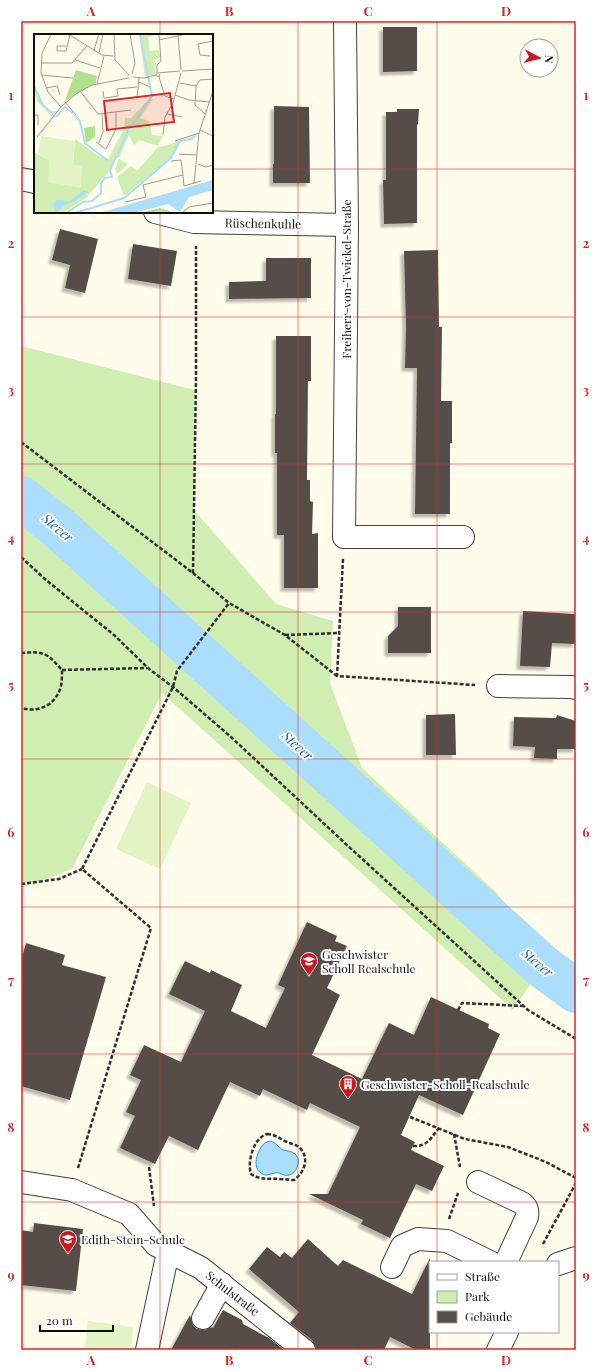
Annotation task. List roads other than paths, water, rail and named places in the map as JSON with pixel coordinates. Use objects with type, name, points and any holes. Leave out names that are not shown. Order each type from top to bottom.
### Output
[{"type":"street","name":"Freiherr-von-Twickel-Straße","points":[[345,21],[347,225],[344,537],[463,537]]},
{"type":"street","points":[[21,179],[34,182]]},
{"type":"street","name":"Rüschenkuhle","points":[[159,213],[194,222],[347,225]]},
{"type":"street","points":[[498,686],[573,687]]},
{"type":"street","points":[[21,1182],[72,1190],[129,1214],[162,1249],[147,1350]]},
{"type":"street","points":[[478,1182],[522,1203],[526,1206],[528,1211],[527,1217],[506,1261]]},
{"type":"street","points":[[392,1268],[402,1246],[418,1239],[447,1241],[488,1261]]},
{"type":"street","name":"Schulstraße","points":[[162,1249],[200,1268],[304,1350]]},
{"type":"street","points":[[559,1264],[576,1258]]},
{"type":"street","points":[[203,1318],[222,1284]]},
{"type":"street","points":[[498,1350],[506,1333]]},
{"type":"water","points":[[271,1141],[283,1150],[294,1153],[297,1157],[298,1165],[294,1172],[288,1175],[276,1173],[266,1175],[258,1171],[256,1159],[259,1151],[266,1142]]},
{"type":"waterway","name":"Stever","points":[[21,498],[58,527],[542,966],[576,991]]},
{"type":"place","name":"Geschwister Scholl Realschule","points":[[309,976]]},
{"type":"place","name":"Geschwister-Scholl-Realschule","points":[[348,1099]]},
{"type":"place","name":"Edith-Stein-Schule","points":[[68,1254]]}]
